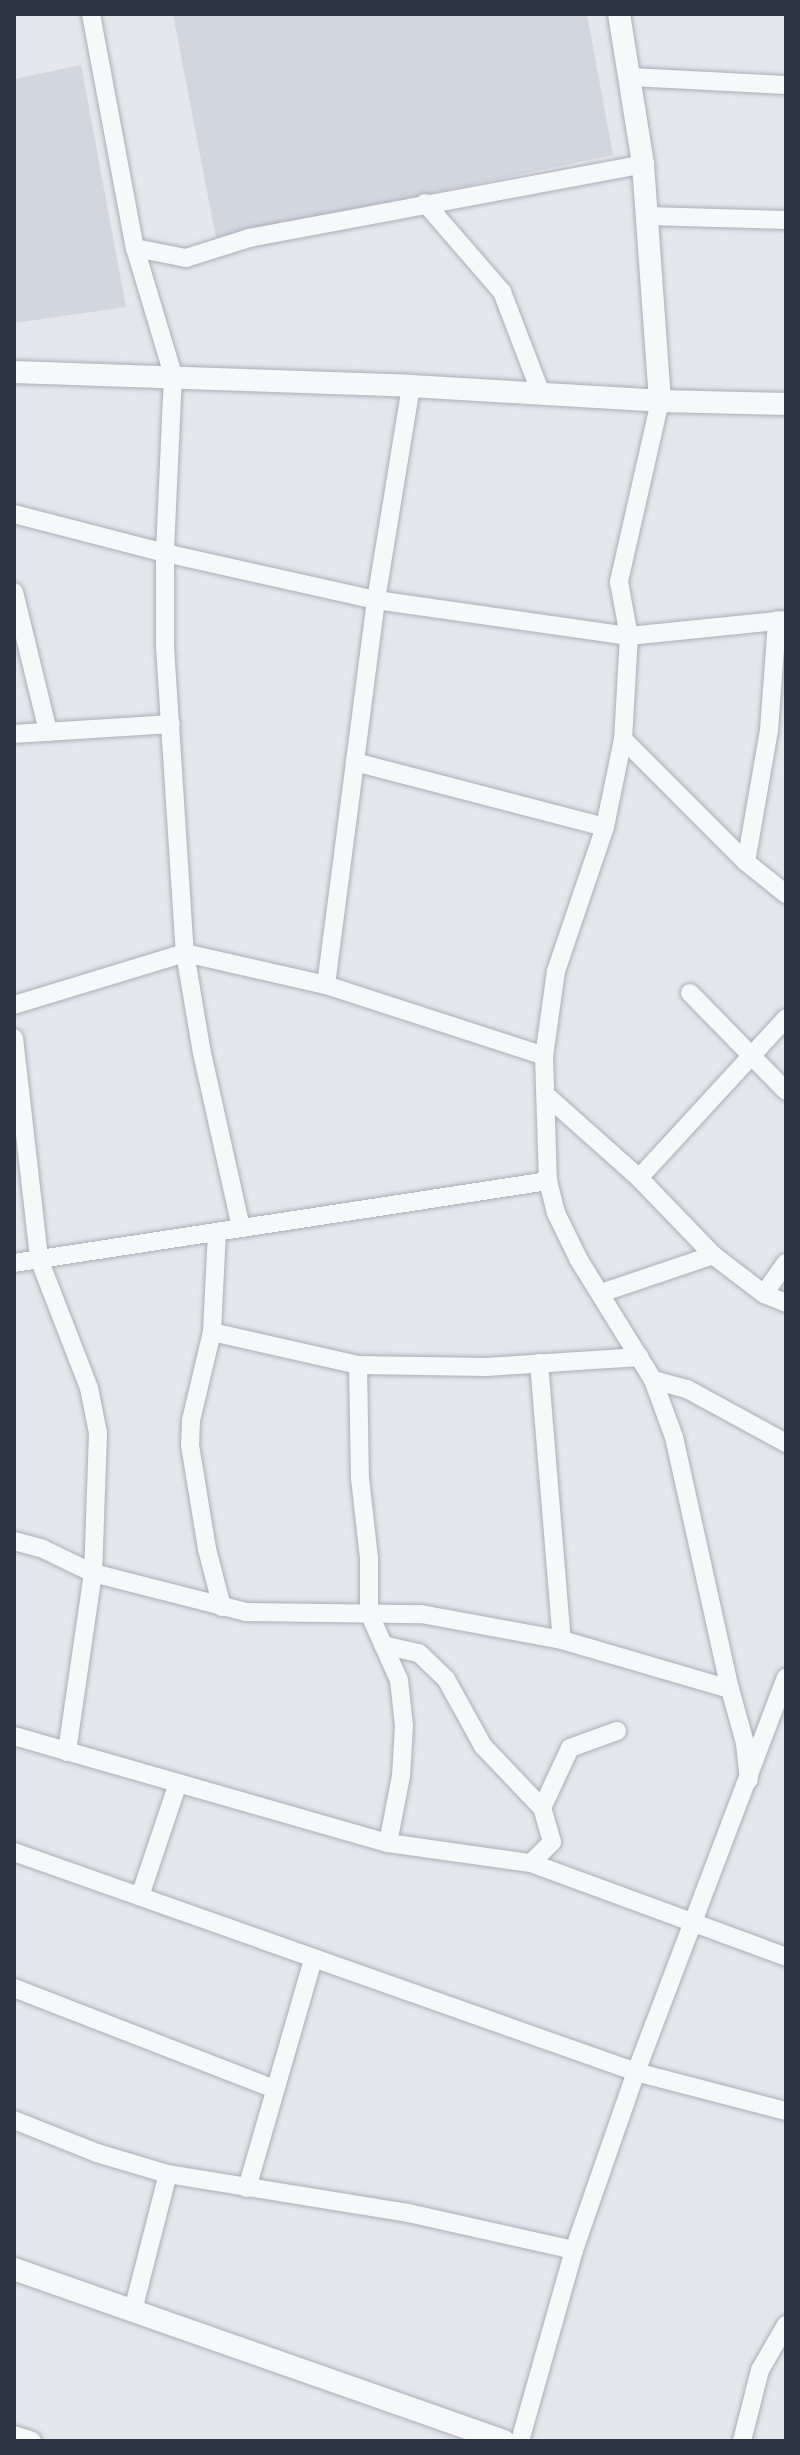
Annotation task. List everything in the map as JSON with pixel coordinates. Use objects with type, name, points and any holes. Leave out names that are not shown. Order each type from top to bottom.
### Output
[{"type":"street","points":[[91,14],[135,248],[173,375],[165,553],[171,724],[185,953],[205,1068],[241,1228]]},
{"type":"street","points":[[619,14],[643,164],[660,401],[640,500],[620,569],[621,605],[629,636],[623,739],[605,827],[556,971],[544,1056],[548,1181],[556,1213],[579,1260],[653,1380],[674,1437],[730,1689],[745,1743],[749,1780]]},
{"type":"street","points":[[631,77],[786,85]]},
{"type":"street","points":[[135,248],[186,258],[249,238],[643,164]]},
{"type":"street","points":[[425,203],[502,292],[542,396]]},
{"type":"street","points":[[648,216],[786,220]]},
{"type":"street","points":[[14,372],[173,375],[411,386],[542,396],[786,404]]},
{"type":"street","points":[[326,985],[376,600],[411,386]]},
{"type":"street","points":[[14,514],[165,553],[376,600],[629,636],[782,620],[778,732],[746,862]]},
{"type":"street","points":[[14,592],[48,732]]},
{"type":"street","points":[[14,734],[171,724]]},
{"type":"street","points":[[623,739],[746,862],[786,894]]},
{"type":"street","points":[[355,762],[605,827]]},
{"type":"street","points":[[14,1005],[185,953],[326,985],[544,1056]]},
{"type":"street","points":[[690,993],[786,1091]]},
{"type":"street","points":[[639,1178],[786,1018]]},
{"type":"street","points":[[14,1038],[39,1259],[89,1388],[98,1433],[93,1573],[67,1752]]},
{"type":"street","points":[[547,1096],[639,1178],[713,1255],[764,1294],[786,1303]]},
{"type":"street","points":[[14,1263],[548,1181]]},
{"type":"street","points":[[217,1232],[212,1332],[191,1420],[190,1445],[207,1549],[222,1607]]},
{"type":"street","points":[[601,1293],[713,1255]]},
{"type":"street","points":[[764,1294],[786,1263]]},
{"type":"street","points":[[212,1332],[358,1365],[486,1367],[640,1357]]},
{"type":"street","points":[[539,1363],[549,1513],[562,1640]]},
{"type":"street","points":[[358,1365],[360,1478],[369,1558],[369,1613],[399,1680],[404,1726],[401,1776],[388,1843]]},
{"type":"street","points":[[653,1380],[687,1389],[786,1443]]},
{"type":"street","points":[[14,1541],[43,1549],[93,1573],[246,1612],[421,1614],[562,1640],[730,1689]]},
{"type":"street","points":[[383,1645],[419,1653],[446,1679],[483,1746],[542,1808],[552,1842],[531,1863]]},
{"type":"street","points":[[520,2441],[574,2250],[636,2072],[784,1690]]},
{"type":"street","points":[[542,1808],[570,1748],[617,1731]]},
{"type":"street","points":[[14,1736],[388,1843],[531,1863],[692,1925],[786,1957]]},
{"type":"street","points":[[140,1896],[178,1783]]},
{"type":"street","points":[[14,1852],[636,2072],[786,2111]]},
{"type":"street","points":[[247,2188],[313,1959]]},
{"type":"street","points":[[14,1988],[274,2089]]},
{"type":"street","points":[[14,2120],[97,2153],[168,2174],[408,2213],[574,2250]]},
{"type":"street","points":[[133,2310],[168,2174]]},
{"type":"street","points":[[14,2269],[504,2441]]},
{"type":"street","points":[[742,2441],[760,2370],[786,2325]]},
{"type":"street","points":[[14,2435],[32,2441]]},
{"type":"shaded area","points":[[173,14],[587,14],[613,155],[216,238]]},
{"type":"shaded area","points":[[81,65],[126,307],[14,323],[14,79]]}]
